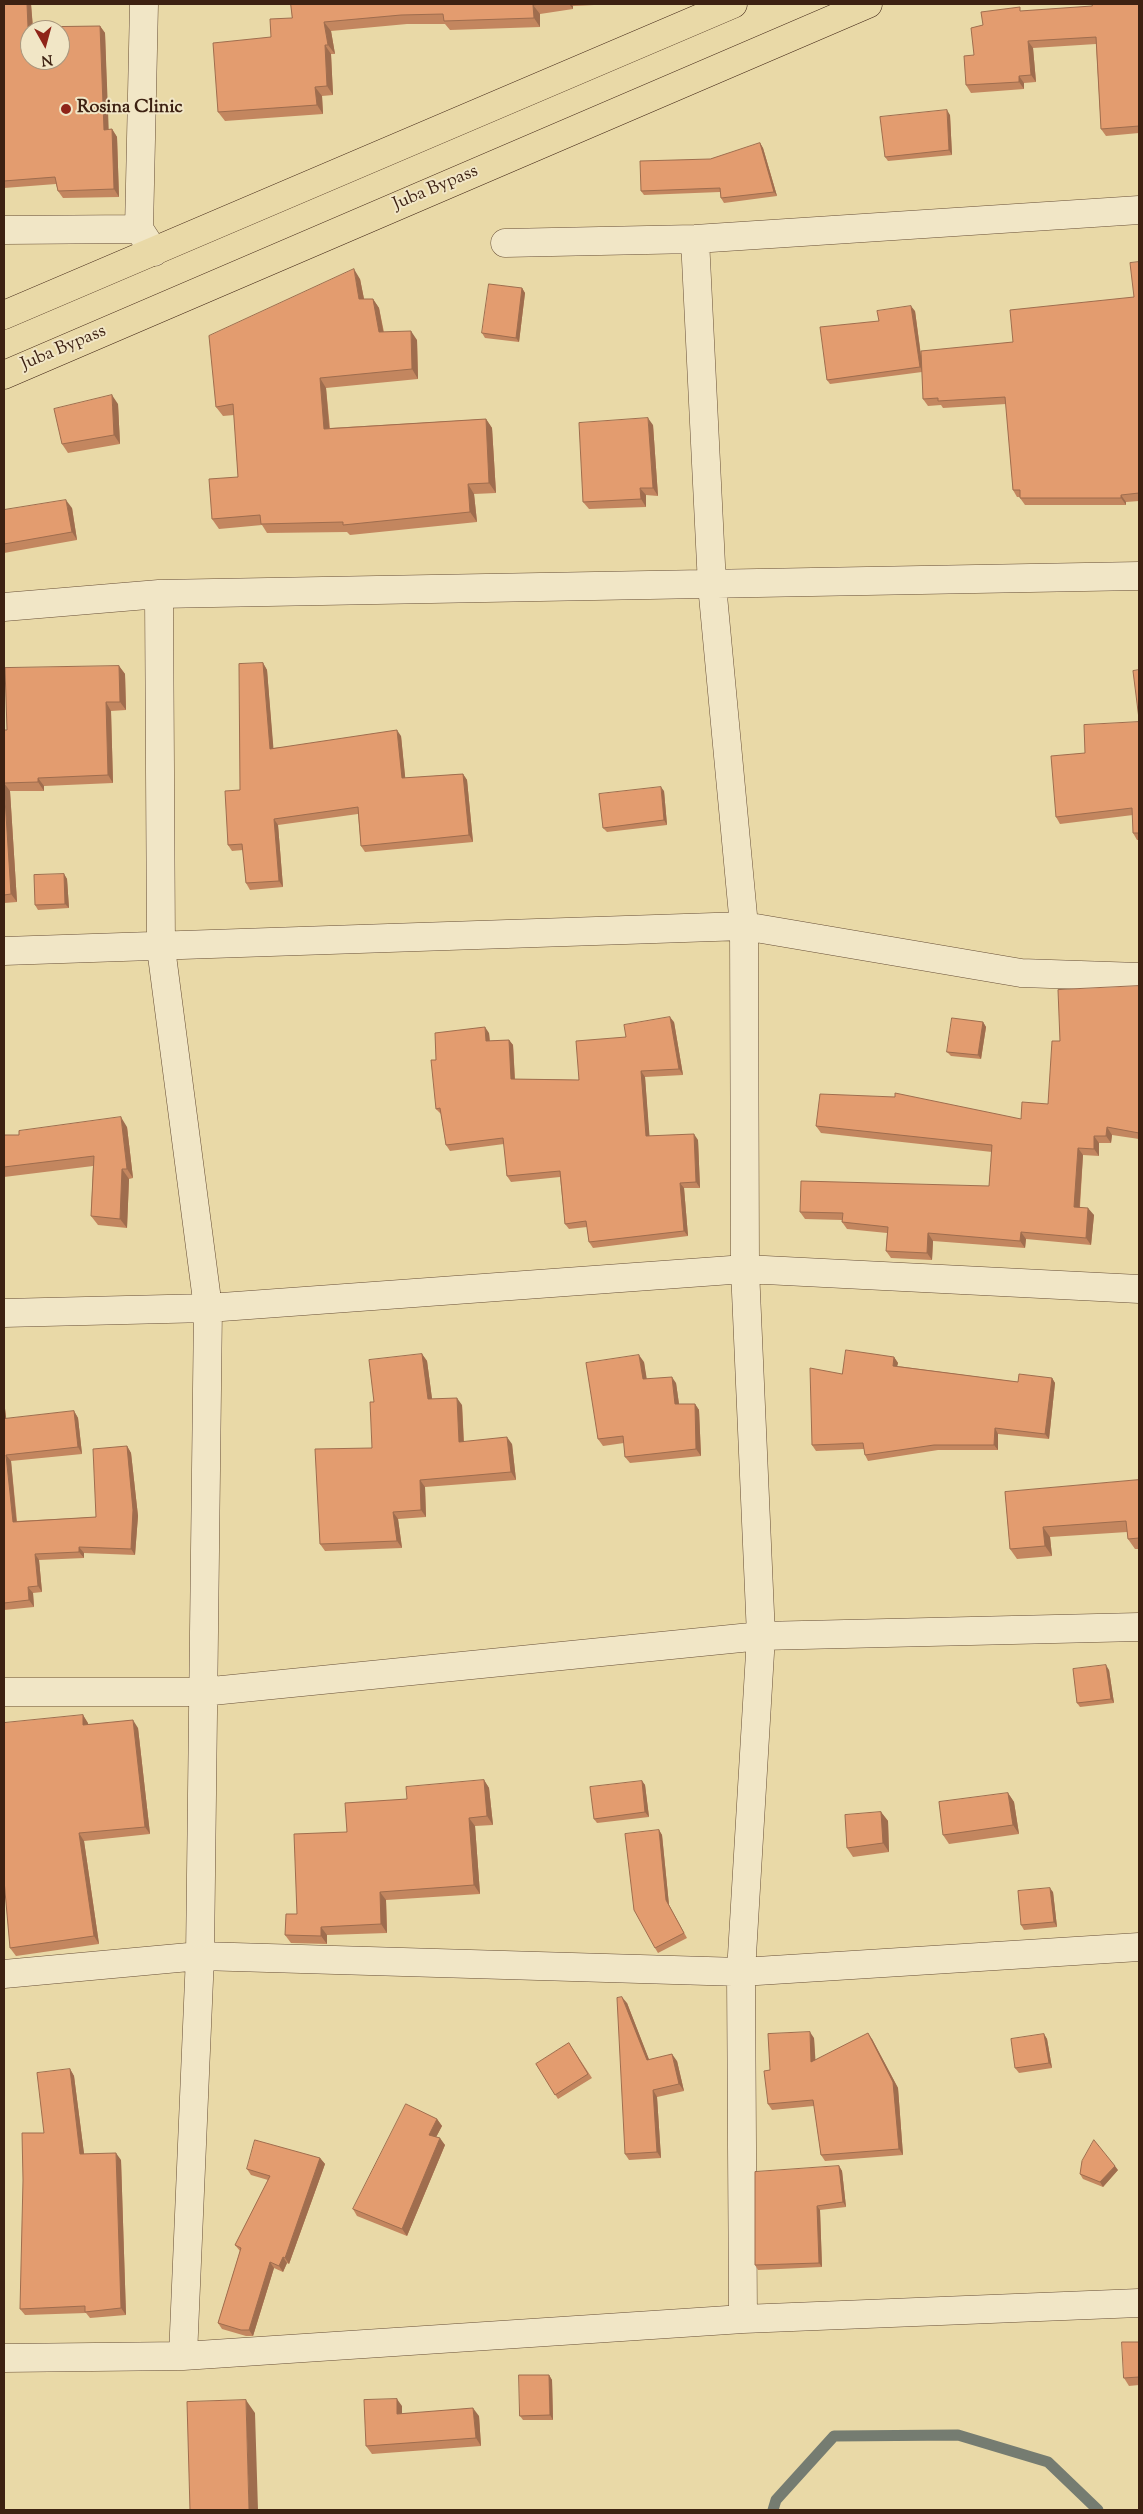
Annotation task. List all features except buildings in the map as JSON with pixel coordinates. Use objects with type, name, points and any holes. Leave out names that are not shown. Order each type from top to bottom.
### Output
[{"type":"main road","points":[[4,314],[154,252],[733,4]]},
{"type":"main road","name":"Juba Bypass","points":[[4,375],[868,4]]},
{"type":"street","points":[[144,4],[139,229],[154,252]]},
{"type":"street","points":[[505,243],[695,239],[1139,210]]},
{"type":"street","points":[[4,230],[139,229]]},
{"type":"street","points":[[695,239],[712,585],[744,926],[745,1269],[762,1636],[741,1972],[742,2319]]},
{"type":"street","points":[[4,607],[159,594],[1139,576]]},
{"type":"street","points":[[159,594],[161,948],[208,1308],[200,1956],[183,2356]]},
{"type":"street","points":[[4,951],[161,948],[744,926],[1021,973],[1139,977]]},
{"type":"street","points":[[4,1313],[208,1308],[745,1269],[1139,1289]]},
{"type":"street","points":[[4,1692],[202,1692],[762,1636],[1139,1627]]},
{"type":"street","points":[[4,1974],[200,1956],[741,1972],[1139,1947]]},
{"type":"street","points":[[4,2358],[183,2356],[742,2319],[1139,2303]]},
{"type":"waterway","points":[[773,2510],[776,2500],[834,2436],[958,2435],[1048,2462],[1098,2510]]},
{"type":"place","name":"Rosina Clinic","points":[[66,109]]}]
